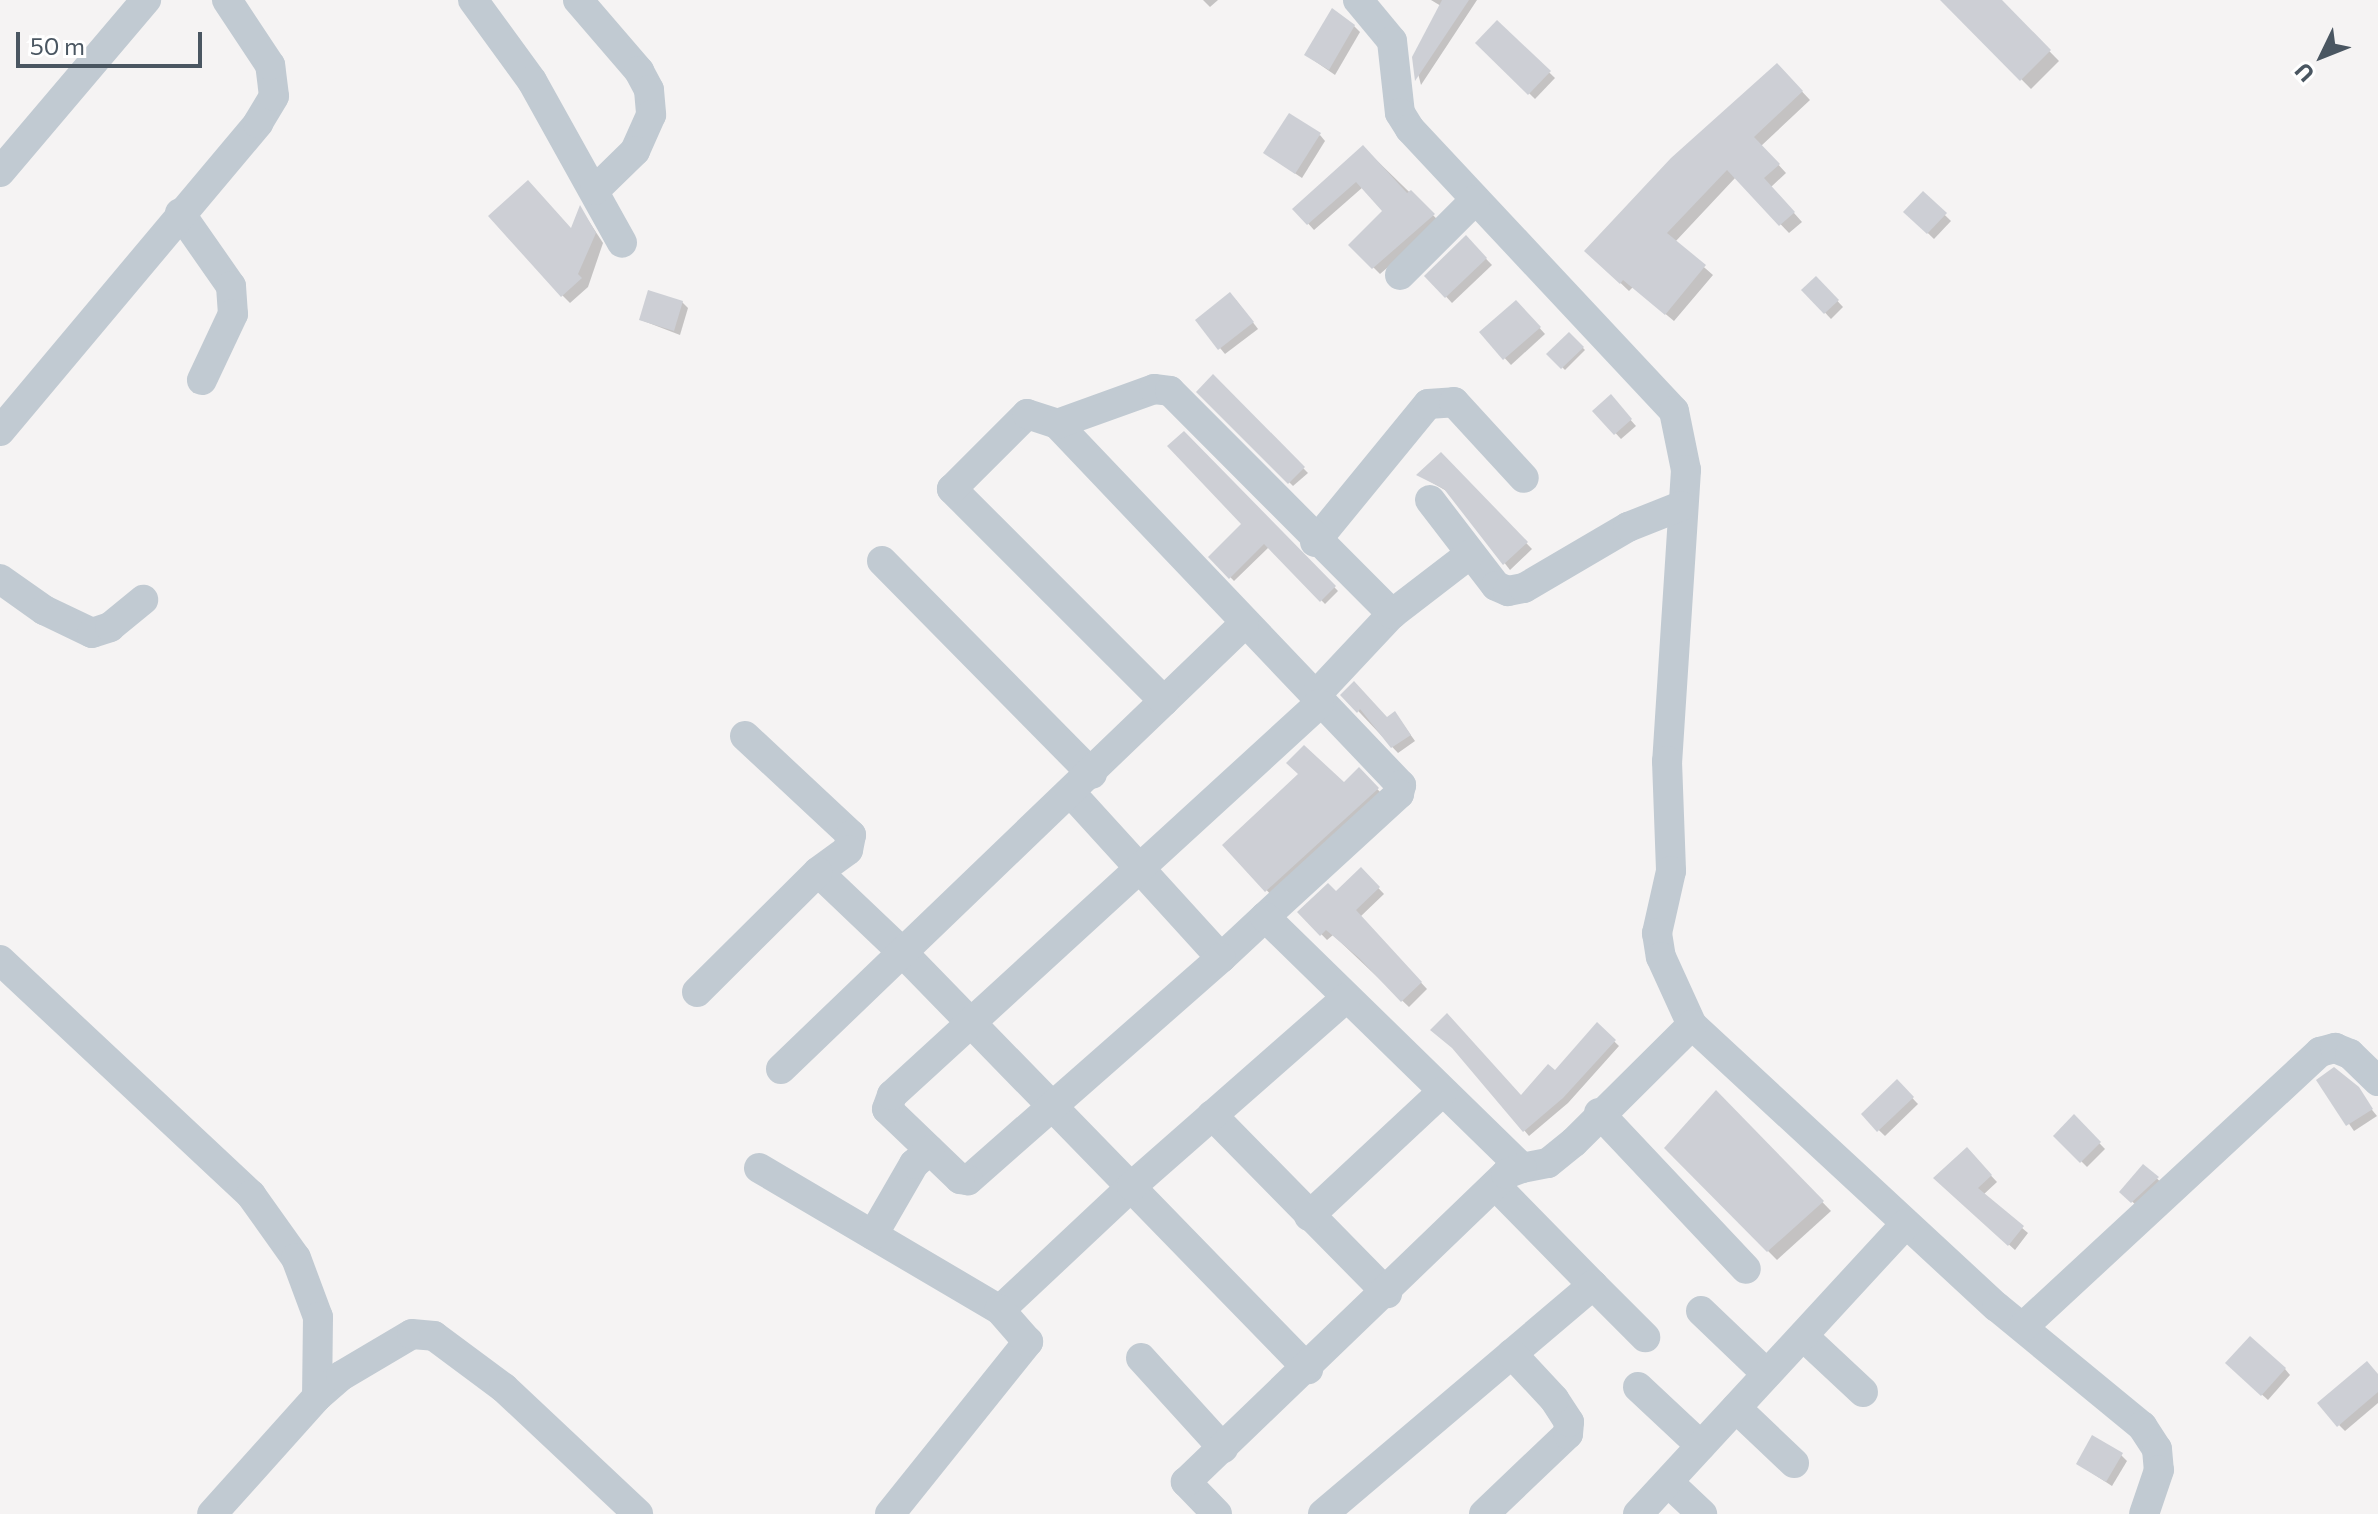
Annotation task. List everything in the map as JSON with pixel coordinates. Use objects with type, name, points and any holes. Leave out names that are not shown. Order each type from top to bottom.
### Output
[{"type":"street","points":[[0,172],[146,0]]},
{"type":"street","points":[[0,431],[258,123],[274,96],[270,65],[227,0]]},
{"type":"street","points":[[473,0],[532,81],[622,243]]},
{"type":"street","points":[[578,0],[639,71],[649,90],[651,115],[635,151],[595,190]]},
{"type":"street","points":[[1358,0],[1392,41],[1400,113],[1475,200],[1674,411],[1686,470],[1681,506],[1667,761],[1671,871],[1657,933],[1661,957],[1692,1025],[1906,1224],[2152,1438],[2159,1470],[2144,1514]]},
{"type":"street","points":[[1400,275],[1475,200]]},
{"type":"street","points":[[180,213],[231,286],[233,314],[202,380]]},
{"type":"street","points":[[1057,424],[1154,389],[1170,391],[1315,542],[1392,614]]},
{"type":"street","points":[[1315,542],[1428,404],[1454,402],[1524,478]]},
{"type":"street","points":[[1164,701],[952,489],[1027,414],[1057,424],[1244,624],[1317,700],[1399,781],[1401,789],[1221,958],[968,1180],[930,1150],[887,1109],[887,1103],[1144,869],[1317,700],[1392,614],[1469,555]]},
{"type":"street","points":[[1430,500],[1469,555],[1496,586],[1508,591],[1524,588],[1628,527],[1681,506]]},
{"type":"street","points":[[882,561],[1082,783],[1144,869],[1221,958]]},
{"type":"street","points":[[0,579],[44,610],[92,633],[110,627],[143,600]]},
{"type":"street","points":[[781,1069],[1244,624]]},
{"type":"street","points":[[697,992],[818,872],[848,850],[851,835],[745,736]]},
{"type":"street","points":[[818,872],[903,953],[1308,1369]]},
{"type":"street","points":[[1265,917],[1522,1168]]},
{"type":"street","points":[[0,960],[274,1221],[296,1258],[318,1317],[317,1397]]},
{"type":"street","points":[[1000,1310],[1132,1186],[1346,998]]},
{"type":"street","points":[[1217,1514],[1186,1482],[1308,1369],[1495,1185],[1522,1168],[1548,1163],[1692,1025]]},
{"type":"street","points":[[2023,1327],[2320,1052],[2335,1048],[2350,1054],[2378,1081]]},
{"type":"street","points":[[1309,1216],[1442,1092]]},
{"type":"street","points":[[1599,1113],[1746,1269]]},
{"type":"street","points":[[1212,1115],[1387,1293]]},
{"type":"street","points":[[873,1235],[914,1164],[930,1150]]},
{"type":"street","points":[[759,1168],[1000,1310],[1028,1342],[890,1514]]},
{"type":"street","points":[[1495,1185],[1645,1337]]},
{"type":"street","points":[[1638,1514],[1906,1224]]},
{"type":"street","points":[[1323,1514],[1593,1285]]},
{"type":"street","points":[[1701,1311],[1767,1374]]},
{"type":"street","points":[[212,1514],[317,1397],[341,1376],[412,1334],[434,1336],[504,1388],[638,1514]]},
{"type":"street","points":[[1803,1336],[1863,1392]]},
{"type":"street","points":[[1484,1514],[1568,1434],[1569,1422],[1554,1399],[1512,1354]]},
{"type":"street","points":[[1141,1358],[1223,1448]]},
{"type":"street","points":[[1638,1387],[1701,1446]]},
{"type":"street","points":[[1736,1408],[1794,1463]]},
{"type":"street","points":[[1668,1482],[1702,1514]]},
{"type":"building","points":[[1442,0],[1469,0],[1415,81],[1412,57]]},
{"type":"building","points":[[1940,0],[2002,0],[2051,50],[2020,81]]},
{"type":"building","points":[[1332,8],[1355,25],[1329,70],[1304,55]]},
{"type":"building","points":[[1497,20],[1551,71],[1528,95],[1475,43]]},
{"type":"building","points":[[1777,63],[1803,91],[1754,137],[1780,164],[1764,178],[1795,212],[1779,226],[1727,170],[1667,233],[1706,265],[1665,315],[1623,280],[1620,284],[1584,251],[1671,158]]},
{"type":"building","points":[[1289,113],[1321,133],[1295,174],[1263,153]]},
{"type":"building","points":[[1363,145],[1407,193],[1411,190],[1435,214],[1372,269],[1348,245],[1382,211],[1356,182],[1307,225],[1292,209]]},
{"type":"building","points":[[528,180],[571,228],[580,205],[596,233],[578,274],[582,278],[561,297],[488,216]]},
{"type":"building","points":[[1923,191],[1947,213],[1927,234],[1903,212]]},
{"type":"building","points":[[1466,235],[1487,258],[1445,298],[1424,276]]},
{"type":"building","points":[[1816,276],[1839,300],[1824,314],[1801,290]]},
{"type":"building","points":[[648,290],[683,301],[674,331],[639,320]]},
{"type":"building","points":[[1230,292],[1254,322],[1218,350],[1195,320]]},
{"type":"building","points":[[1516,300],[1541,327],[1503,360],[1479,332]]},
{"type":"building","points":[[1569,332],[1584,347],[1561,369],[1546,354]]},
{"type":"building","points":[[1213,374],[1305,467],[1288,484],[1196,392]]},
{"type":"building","points":[[1611,394],[1632,419],[1614,435],[1592,411]]},
{"type":"building","points":[[1184,431],[1336,586],[1320,602],[1264,544],[1229,579],[1208,557],[1241,524],[1167,446]]},
{"type":"building","points":[[1441,452],[1528,542],[1503,565],[1444,489],[1416,475]]},
{"type":"building","points":[[1354,681],[1387,717],[1395,711],[1411,735],[1391,748],[1360,709],[1357,713],[1340,695]]},
{"type":"building","points":[[1304,745],[1344,782],[1359,767],[1379,788],[1265,892],[1222,845],[1298,774],[1286,763]]},
{"type":"building","points":[[1361,867],[1380,887],[1356,910],[1422,982],[1401,1002],[1359,958],[1326,930],[1320,936],[1297,912],[1328,883],[1336,891]]},
{"type":"building","points":[[1447,1013],[1521,1095],[1548,1064],[1555,1070],[1597,1022],[1616,1040],[1563,1098],[1523,1132],[1452,1048],[1430,1030]]},
{"type":"building","points":[[2334,1067],[2359,1087],[2373,1109],[2346,1126],[2316,1080]]},
{"type":"building","points":[[1897,1079],[1914,1097],[1877,1132],[1861,1114]]},
{"type":"building","points":[[1716,1090],[1824,1201],[1767,1252],[1664,1148]]},
{"type":"building","points":[[2074,1114],[2101,1142],[2080,1163],[2053,1136]]},
{"type":"building","points":[[1967,1147],[1992,1175],[1978,1188],[2024,1226],[2008,1246],[1933,1178]]},
{"type":"building","points":[[2143,1164],[2159,1177],[2131,1203],[2119,1192]]},
{"type":"building","points":[[2250,1336],[2286,1368],[2261,1396],[2225,1363]]},
{"type":"building","points":[[2367,1361],[2378,1374],[2378,1392],[2337,1427],[2317,1403]]},
{"type":"building","points":[[2092,1435],[2123,1453],[2106,1482],[2076,1464]]}]
